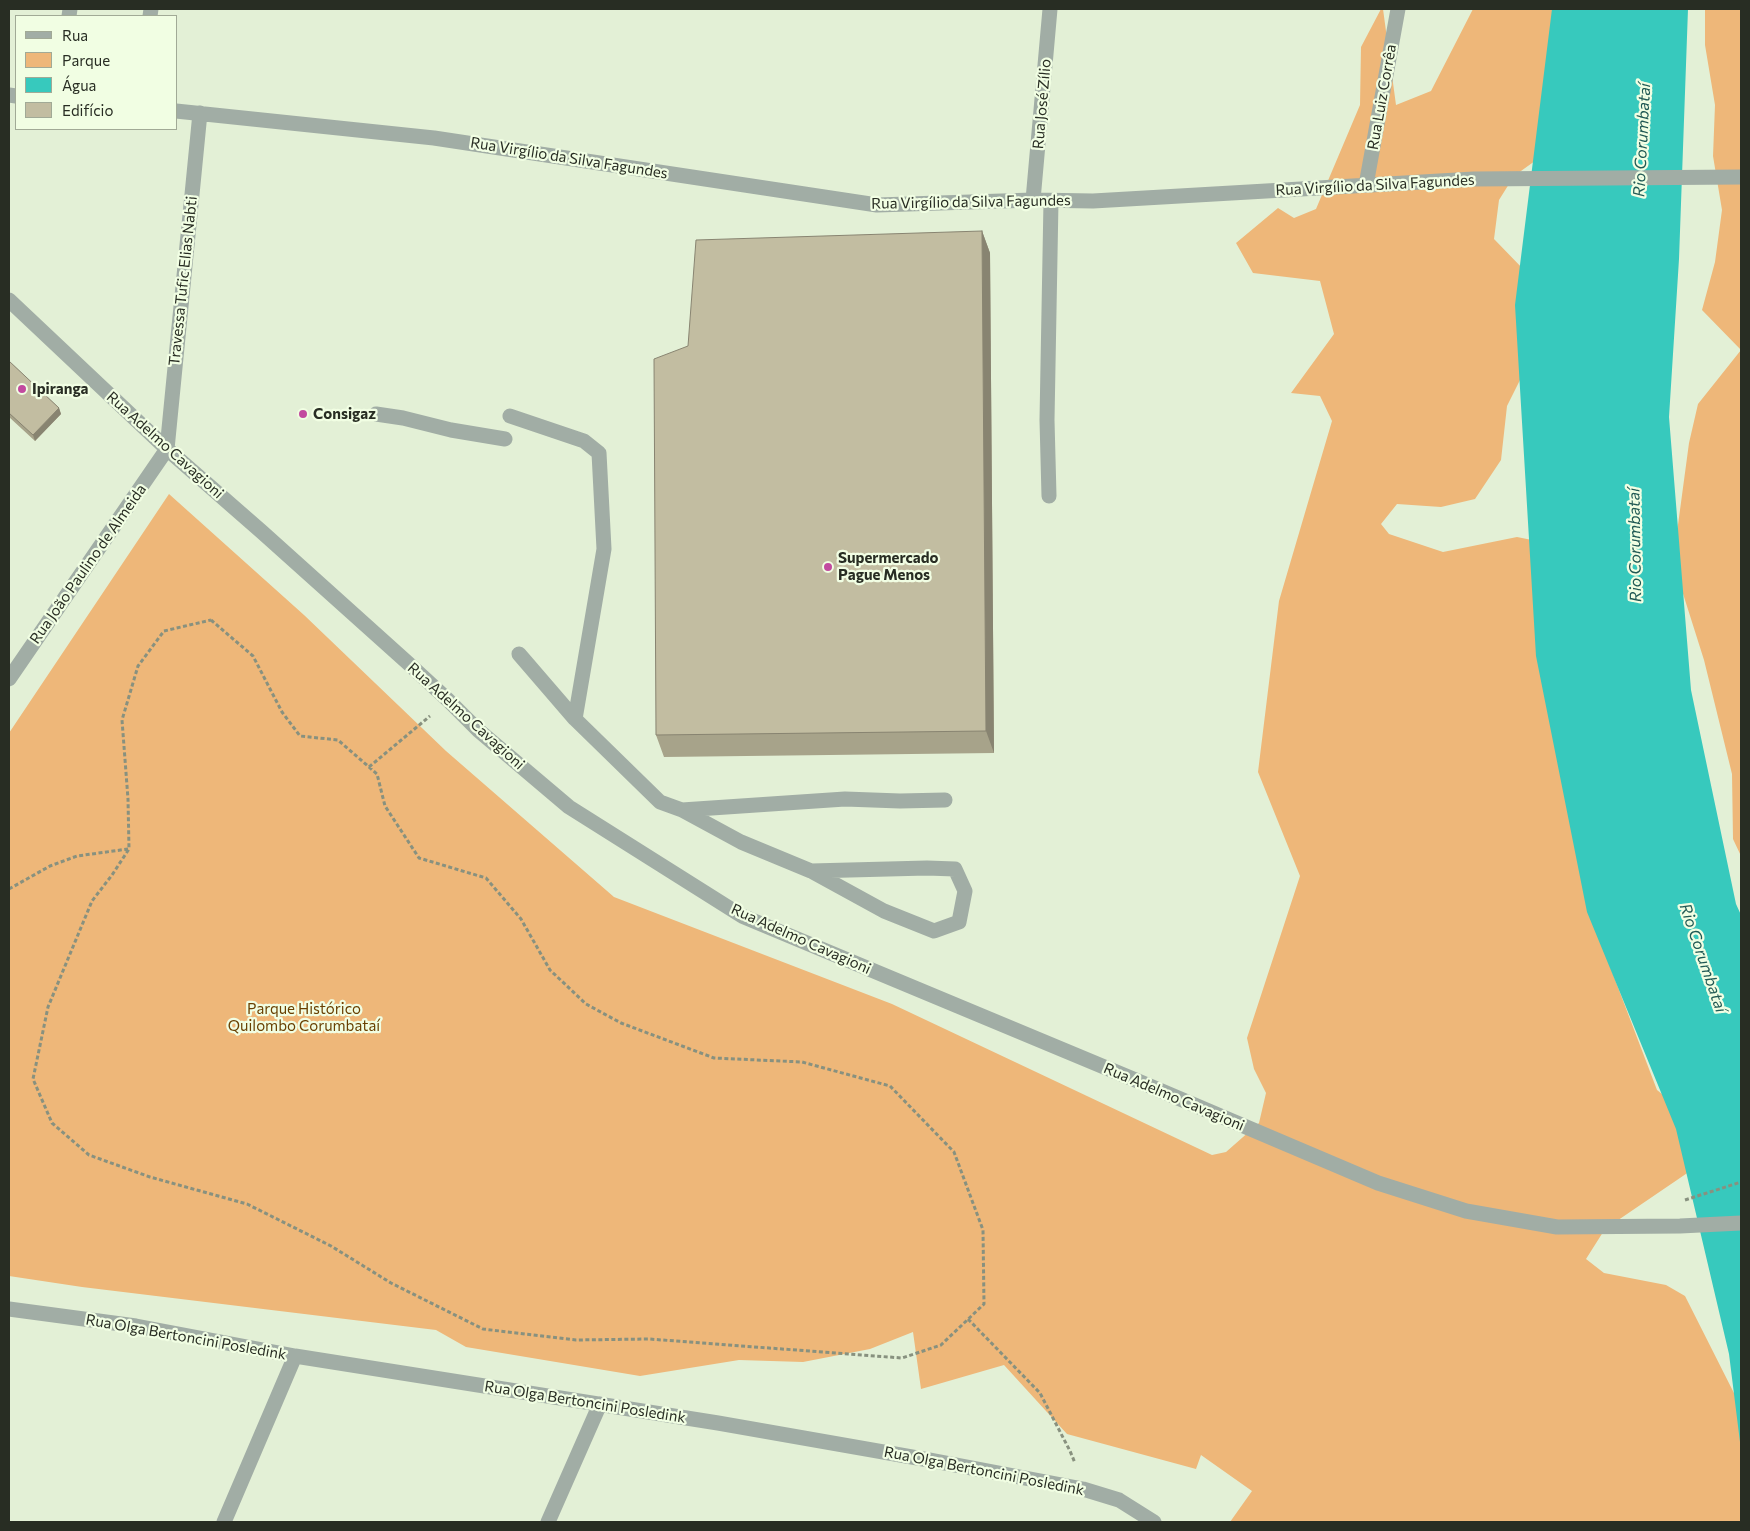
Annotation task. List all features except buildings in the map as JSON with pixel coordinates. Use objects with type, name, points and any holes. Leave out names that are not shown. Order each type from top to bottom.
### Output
[{"type":"street","name":"Rua José Zílio","points":[[1033,200],[1050,9]]},
{"type":"street","name":"Rua Luiz Corrêa","points":[[1366,185],[1398,9]]},
{"type":"street","name":"Rua Virgílio da Silva Fagundes","points":[[178,111],[434,138],[877,205],[1033,200],[1093,201],[1474,179],[1741,177]]},
{"type":"street","name":"Travessa Tufic Elias Nabti","points":[[167,449],[200,113]]},
{"type":"street","points":[[1049,496],[1047,420],[1051,201]]},
{"type":"street","name":"Rua Adelmo Cavagioni","points":[[9,300],[167,449],[448,700],[478,730],[569,806],[742,916],[1378,1182],[1466,1211],[1557,1227],[1680,1226],[1741,1223]]},
{"type":"street","points":[[376,414],[505,439]]},
{"type":"street","points":[[510,416],[584,441],[599,453],[604,549],[575,720]]},
{"type":"street","name":"Rua João Paulino de Almeida","points":[[9,679],[167,449]]},
{"type":"street","points":[[519,654],[575,720],[660,802],[682,810],[741,842],[811,870],[884,912],[934,930],[960,922],[965,891],[955,869],[811,870]]},
{"type":"street","points":[[682,810],[845,799],[945,800]]},
{"type":"street","name":"Rua Olga Bertoncini Posledink","points":[[9,1309],[136,1326],[295,1356],[900,1454],[1083,1490],[1119,1500],[1154,1522]]},
{"type":"street","points":[[224,1522],[295,1356]]},
{"type":"street","points":[[548,1522],[600,1404]]},
{"type":"path","points":[[212,620],[253,656],[282,712],[300,736],[338,740],[369,767],[377,774],[385,806],[419,858],[486,878],[521,920],[550,970],[586,1004],[621,1024],[714,1058],[802,1062],[890,1086],[954,1152],[983,1230],[984,1304],[942,1345],[902,1358],[649,1339],[576,1340],[483,1328],[391,1283],[331,1246],[246,1204],[150,1177],[89,1155],[52,1123],[33,1079],[48,1007],[92,901],[129,849],[128,799],[122,720],[138,666],[164,631],[212,620]]},
{"type":"path","points":[[369,767],[448,700]]},
{"type":"path","points":[[9,890],[50,866],[77,856],[129,849]]},
{"type":"path","points":[[1684,1200],[1741,1182]]},
{"type":"path","points":[[968,1319],[1040,1392],[1070,1451],[1083,1490]]},
{"type":"green space","name":"Parque Histórico Quilombo Corumbataí","points":[[1381,9],[1383,9],[1396,105],[1431,91],[1473,9],[1605,9],[1553,148],[1514,176],[1499,200],[1494,239],[1526,272],[1526,368],[1507,406],[1501,460],[1475,499],[1441,507],[1397,504],[1381,524],[1389,534],[1443,552],[1517,537],[1532,540],[1592,919],[1657,1090],[1727,1146],[1605,1229],[1586,1259],[1604,1273],[1666,1285],[1685,1296],[1741,1407],[1741,1522],[1230,1522],[1252,1491],[1201,1455],[1196,1469],[1067,1434],[1004,1365],[921,1389],[913,1332],[870,1349],[803,1362],[739,1360],[640,1376],[466,1347],[436,1330],[82,1287],[9,1276],[9,733],[169,494],[304,615],[446,751],[614,897],[892,1004],[1212,1155],[1226,1152],[1259,1123],[1266,1093],[1254,1069],[1247,1038],[1300,876],[1258,772],[1279,601],[1332,421],[1320,396],[1291,393],[1334,334],[1320,281],[1253,273],[1236,243],[1278,208],[1294,218],[1316,209],[1360,105],[1361,47]]},
{"type":"green space","points":[[1705,9],[1741,9],[1741,350],[1702,310],[1715,262],[1722,210],[1713,156],[1715,105],[1705,45]]},
{"type":"green space","points":[[1741,350],[1741,856],[1733,839],[1732,774],[1704,660],[1673,562],[1689,443],[1698,404]]},
{"type":"water","name":"Rio Corumbataí","points":[[1552,9],[1688,9],[1679,259],[1669,417],[1691,690],[1736,904],[1741,915],[1741,1450],[1729,1354],[1676,1129],[1587,912],[1536,656],[1515,305]]},
{"type":"place","name":"Ipiranga","points":[[22,389]]},
{"type":"place","name":"Consigaz","points":[[303,414]]},
{"type":"place","name":"Supermercado Pague Menos","points":[[828,567]]}]
